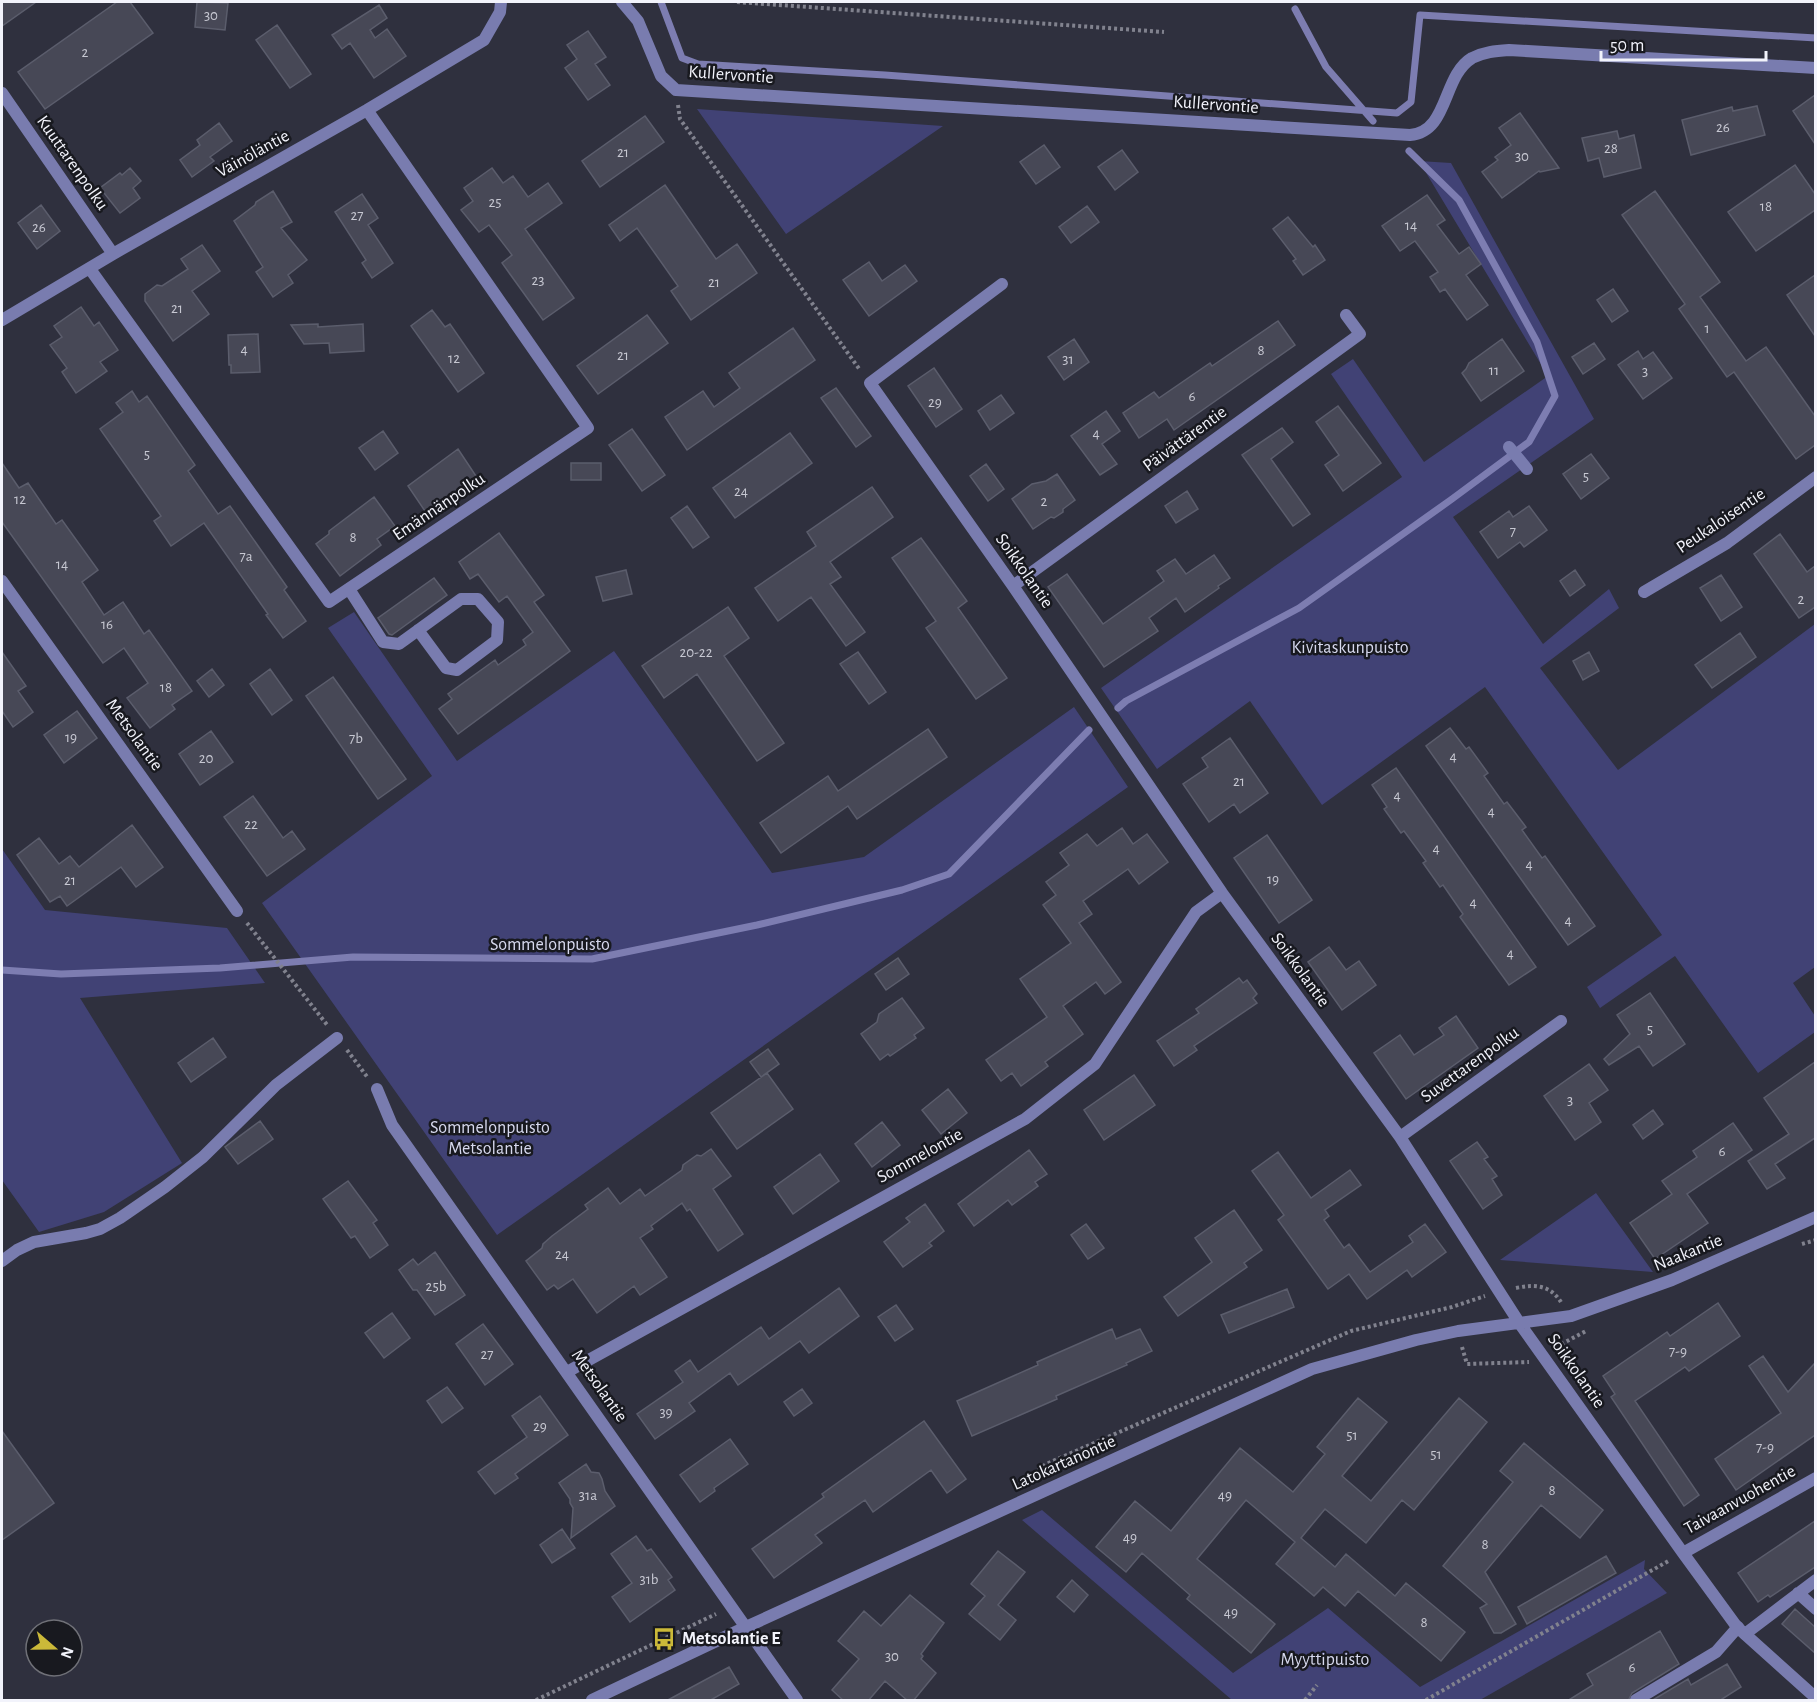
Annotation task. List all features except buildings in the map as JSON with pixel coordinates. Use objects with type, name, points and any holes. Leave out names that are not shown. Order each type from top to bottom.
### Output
[{"type":"street","name":"Väinöläntie","points":[[2,320],[113,254],[367,110],[484,39],[500,12],[501,2]]},
{"type":"street","name":"Kullervontie","points":[[622,2],[638,21],[661,76],[676,90],[1410,135],[1420,135],[1431,127],[1459,73],[1470,60],[1488,51],[1509,50],[1815,68]]},
{"type":"street","name":"Kuuttarenpolku","points":[[2,93],[113,254]]},
{"type":"street","name":"Emännänpolku","points":[[90,269],[329,602],[588,428],[367,110]]},
{"type":"street","points":[[870,383],[1002,284]]},
{"type":"street","name":"Päivättärentie","points":[[1013,586],[1360,334],[1346,315]]},
{"type":"street","name":"Soikkolantie","points":[[870,383],[1013,586],[1222,893],[1400,1137],[1520,1324],[1683,1553],[1741,1630],[1815,1698]]},
{"type":"street","points":[[1509,447],[1527,469]]},
{"type":"street","name":"Peukaloisentie","points":[[1644,592],[1727,543],[1815,477]]},
{"type":"street","name":"Metsolantie","points":[[2,581],[237,910]]},
{"type":"street","points":[[349,590],[383,642],[399,644],[460,599],[478,599],[498,622],[497,640],[457,670],[446,668],[418,630]]},
{"type":"street","name":"Sommelontie","points":[[567,1372],[1024,1119],[1095,1064],[1196,912],[1222,893]]},
{"type":"street","name":"Suvettarenpolku","points":[[1400,1137],[1561,1021]]},
{"type":"street","points":[[2,1261],[33,1242],[93,1231],[120,1218],[203,1157],[276,1085],[337,1038]]},
{"type":"street","name":"Metsolantie","points":[[377,1089],[392,1125],[797,1701]]},
{"type":"street","name":"Naakantie","points":[[1571,1316],[1672,1280],[1815,1217]]},
{"type":"street","name":"Latokartanontie","points":[[592,1701],[746,1627],[1312,1370],[1458,1331],[1571,1316]]},
{"type":"street","name":"Taivaanvuohentie","points":[[1683,1553],[1815,1478]]},
{"type":"street","points":[[1636,1701],[1716,1652],[1741,1630],[1815,1580]]},
{"type":"street","points":[[1798,1593],[1815,1608]]},
{"type":"path","points":[[736,2],[1164,32]]},
{"type":"path","points":[[676,90],[680,119],[870,383]]},
{"type":"path","points":[[237,910],[287,974]]},
{"type":"path","points":[[1426,1701],[1683,1553]]},
{"type":"path","points":[[1305,1701],[1317,1685]]},
{"type":"green space","points":[[697,109],[943,126],[786,234]]},
{"type":"green space","name":"Kivitaskunpuisto","points":[[1419,161],[1451,163],[1594,419],[1453,517],[1543,644],[1609,589],[1619,608],[1540,668],[1618,770],[1815,624],[1815,967],[1793,983],[1815,1016],[1815,1032],[1758,1073],[1675,956],[1600,1008],[1587,987],[1662,935],[1485,687],[1322,805],[1250,701],[1157,769],[1101,688],[1402,477],[1331,374],[1353,359],[1424,462],[1548,376]]},
{"type":"green space","name":"Sommelonpuisto","points":[[354,612],[457,761],[614,651],[772,873],[864,857],[1074,707],[1128,787],[497,1235],[262,903],[432,776],[328,628]]},
{"type":"green space","points":[[2,849],[45,910],[227,928],[265,983],[80,998],[182,1163],[104,1212],[39,1232],[2,1180]]},
{"type":"green space","points":[[1596,1193],[1653,1272],[1500,1260]]},
{"type":"green space","name":"Myyttipuisto","points":[[1042,1510],[1233,1673],[1328,1608],[1420,1687],[1645,1560],[1644,1569],[1667,1593],[1480,1700],[1232,1700],[1022,1520]]},
{"type":"waterway","points":[[661,2],[682,58],[698,64],[885,75],[1397,113],[1411,102],[1420,15],[1816,38]]},
{"type":"waterway","points":[[1295,9],[1326,67],[1373,121]]},
{"type":"waterway","points":[[1118,708],[1126,701],[1299,608],[1452,499],[1529,442],[1555,396],[1537,342],[1459,200],[1409,151]]},
{"type":"waterway","points":[[2,970],[61,974],[220,968],[353,957],[592,959],[757,925],[902,890],[949,874],[1089,730]]},
{"type":"place","name":"Metsolantie E","points":[[664,1639]]},
{"type":"park label","name":"Sommelonpuisto Metsolantie","points":[[490,1138]]}]
